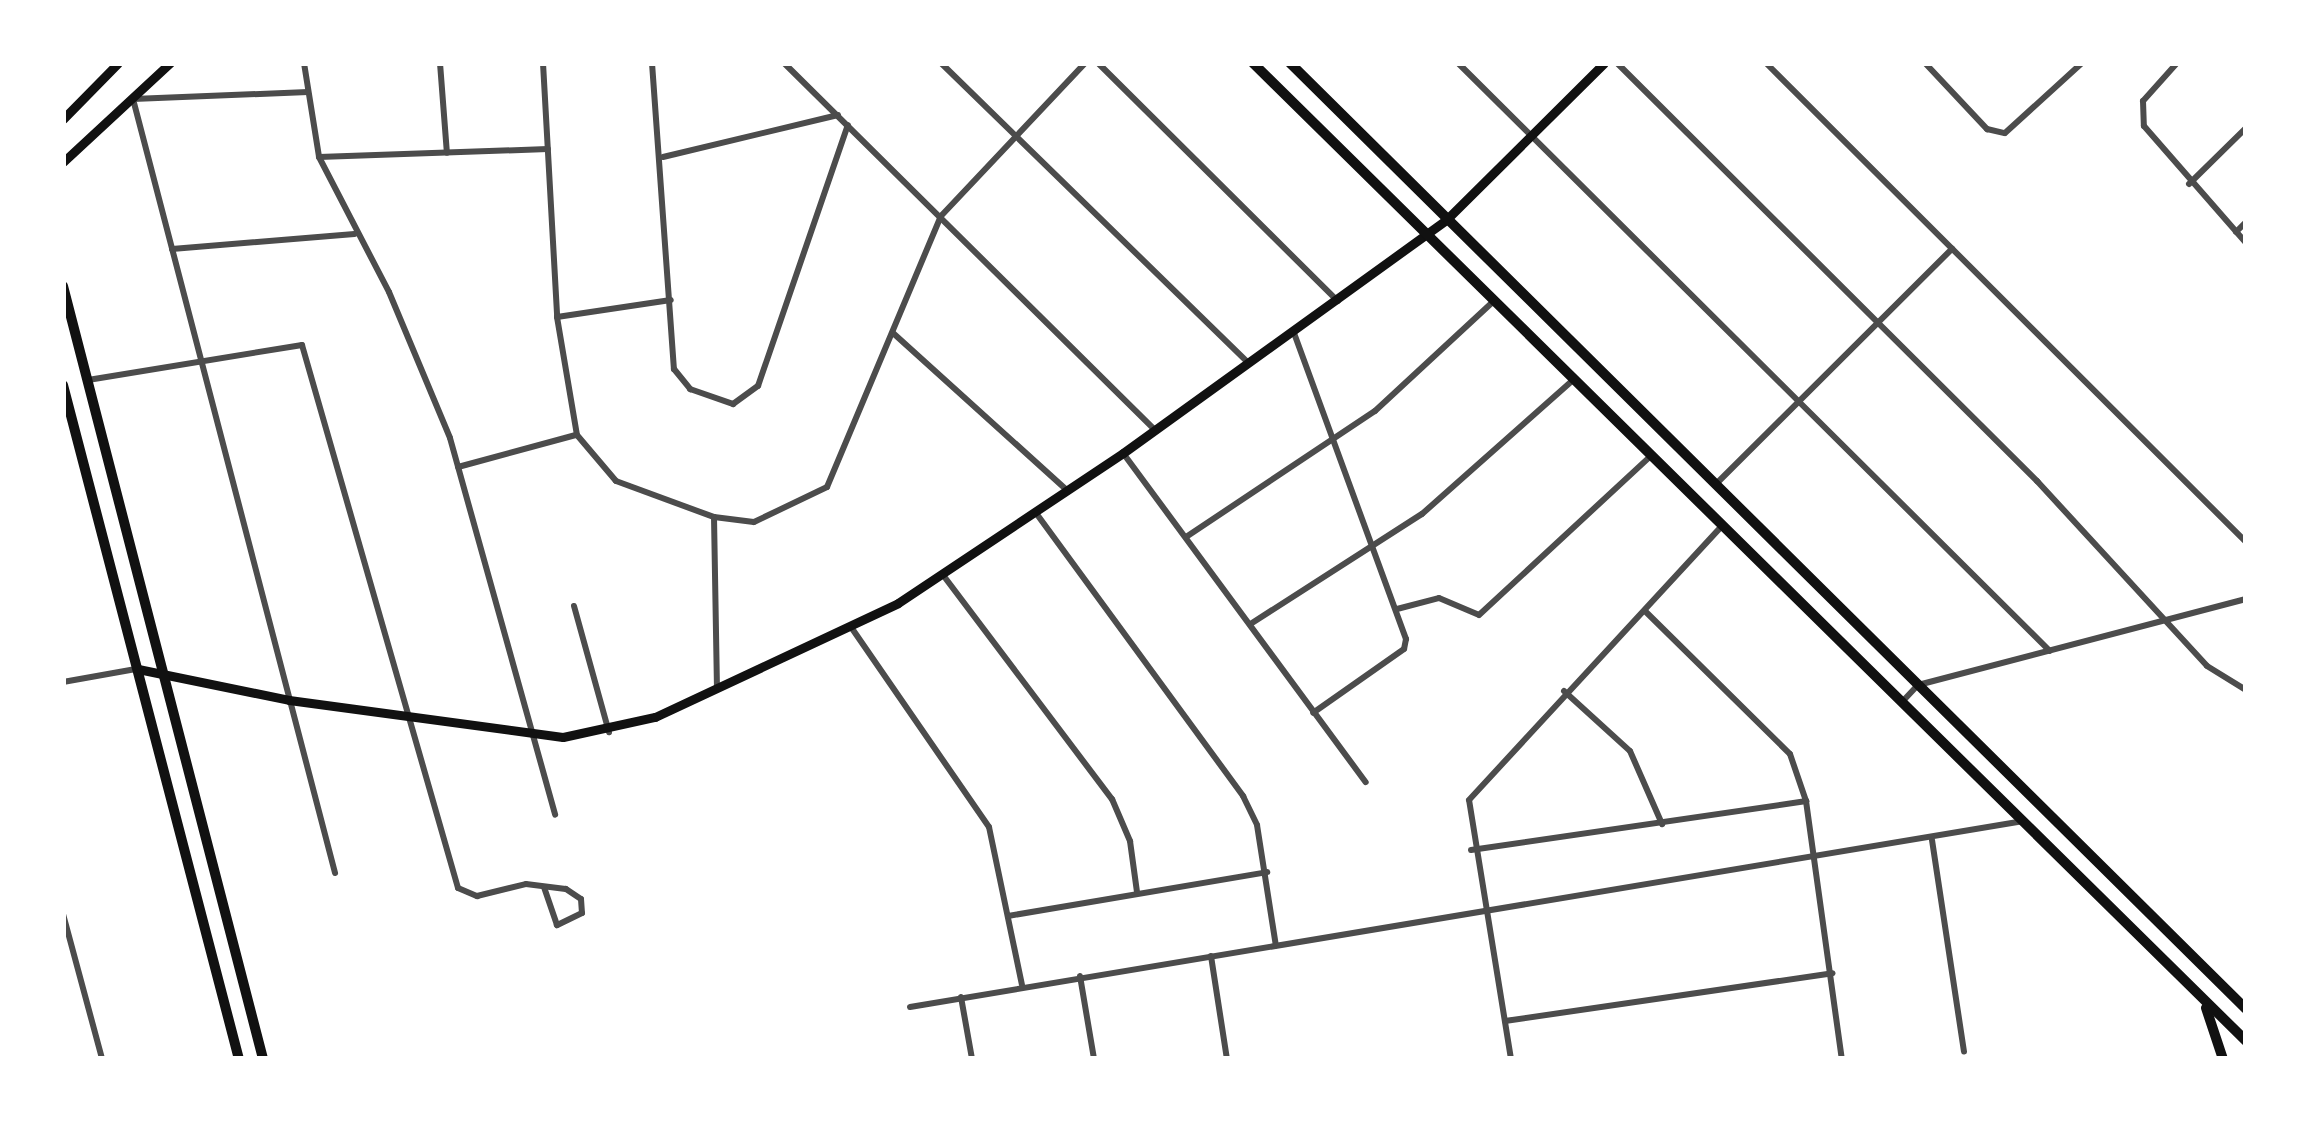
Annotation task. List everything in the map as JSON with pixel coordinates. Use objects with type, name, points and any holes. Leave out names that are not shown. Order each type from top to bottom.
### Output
[{"type":"main road","points":[[63,119],[118,63]]},
{"type":"main road","points":[[63,162],[170,63]]},
{"type":"main road","points":[[1252,63],[2246,1041]]},
{"type":"main road","points":[[1290,63],[2246,1009]]},
{"type":"main road","points":[[138,669],[289,700],[528,733],[609,732],[717,690],[851,627],[943,575],[1339,302],[1447,219],[1604,63]]},
{"type":"main road","points":[[63,286],[263,1059]]},
{"type":"main road","points":[[63,385],[239,1059]]},
{"type":"main road","points":[[2198,995],[2216,1025],[2223,1059]]},
{"type":"street","points":[[304,63],[320,157],[406,332],[458,467],[554,815]]},
{"type":"street","points":[[440,63],[447,153]]},
{"type":"street","points":[[542,63],[557,317],[577,434],[616,481],[714,517],[754,522],[826,487],[941,216],[1085,63]]},
{"type":"street","points":[[652,63],[663,157],[674,369],[682,384],[734,404],[758,386],[848,124]]},
{"type":"street","points":[[784,63],[1155,430]]},
{"type":"street","points":[[941,63],[1249,364]]},
{"type":"street","points":[[1098,63],[1339,302]]},
{"type":"street","points":[[1457,63],[2050,651]]},
{"type":"street","points":[[1617,63],[2171,618],[2207,666],[2246,690]]},
{"type":"street","points":[[1766,63],[2246,542]]},
{"type":"street","points":[[1927,64],[1987,129],[2015,129],[2081,63]]},
{"type":"street","points":[[2177,63],[2140,113],[2188,184],[2246,243]]},
{"type":"street","points":[[308,92],[133,100],[335,873]]},
{"type":"street","points":[[663,157],[838,115]]},
{"type":"street","points":[[2188,184],[2246,128]]},
{"type":"street","points":[[320,157],[548,149]]},
{"type":"street","points":[[2236,232],[2246,222]]},
{"type":"street","points":[[172,249],[354,234]]},
{"type":"street","points":[[1717,483],[1873,323],[1954,248]]},
{"type":"street","points":[[1186,537],[1375,411],[1495,299]]},
{"type":"street","points":[[557,317],[671,300]]},
{"type":"street","points":[[893,333],[1068,491]]},
{"type":"street","points":[[1294,333],[1375,544],[1397,609],[1404,650],[1313,712]]},
{"type":"street","points":[[87,380],[302,345],[311,358],[458,888],[477,896],[544,887],[581,899],[575,920],[550,920],[544,887]]},
{"type":"street","points":[[1252,623],[1422,514],[1573,380]]},
{"type":"street","points":[[458,467],[577,434]]},
{"type":"street","points":[[1124,453],[1366,782]]},
{"type":"street","points":[[1397,609],[1445,599],[1467,616],[1479,615],[1652,455]]},
{"type":"street","points":[[1036,513],[1243,796],[1267,872],[1276,946]]},
{"type":"street","points":[[714,517],[717,690]]},
{"type":"street","points":[[1511,1059],[1467,820],[1476,785],[1721,527]]},
{"type":"street","points":[[943,575],[1112,799],[1130,841],[1137,892]]},
{"type":"street","points":[[1901,703],[1918,685],[2246,599]]},
{"type":"street","points":[[574,606],[609,732]]},
{"type":"street","points":[[1645,611],[1776,735],[1806,800],[1842,1059]]},
{"type":"street","points":[[851,627],[989,827],[1022,986]]},
{"type":"street","points":[[63,682],[138,669]]},
{"type":"street","points":[[1563,691],[1630,751],[1662,824]]},
{"type":"street","points":[[1472,850],[1806,800]]},
{"type":"street","points":[[910,1007],[2024,821]]},
{"type":"street","points":[[1932,839],[1964,1052]]},
{"type":"street","points":[[1009,916],[1267,872]]},
{"type":"street","points":[[63,914],[102,1059]]},
{"type":"street","points":[[1211,956],[1227,1059]]},
{"type":"street","points":[[1504,1021],[1832,973]]},
{"type":"street","points":[[1080,976],[1094,1059]]},
{"type":"street","points":[[962,998],[972,1059]]}]
